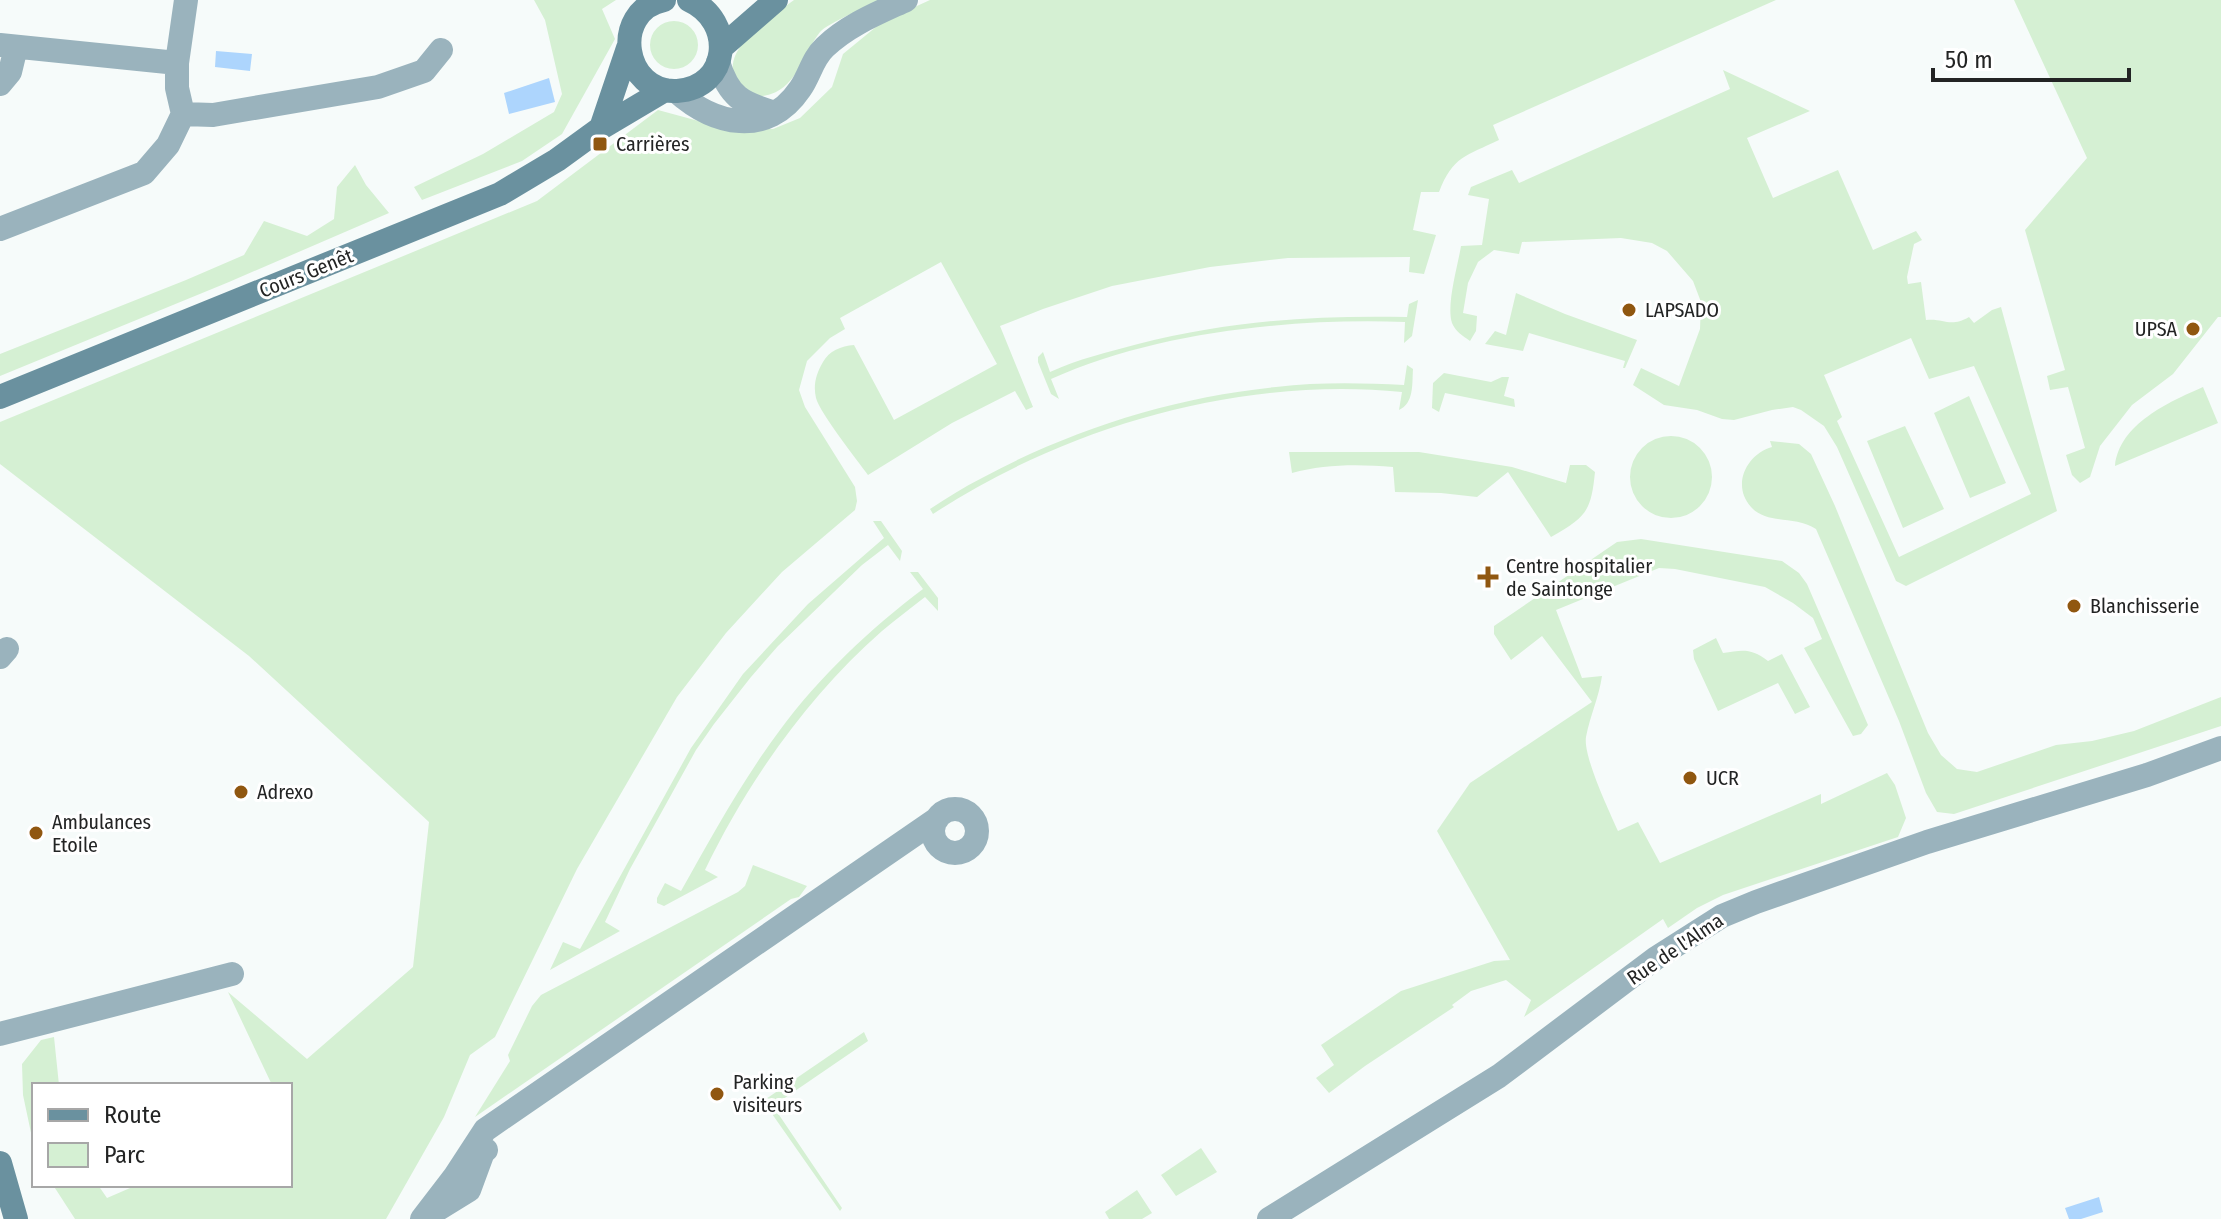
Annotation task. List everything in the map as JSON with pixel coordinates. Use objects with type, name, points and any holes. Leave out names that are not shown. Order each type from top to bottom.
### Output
[{"type":"main road","points":[[693,2],[725,0]]},
{"type":"main road","points":[[720,54],[754,17],[776,0]]},
{"type":"main road","points":[[693,2],[708,11],[715,22],[720,34],[720,54]]},
{"type":"main road","points":[[601,128],[628,48],[630,31],[638,16],[652,3]]},
{"type":"main road","points":[[628,48],[634,67],[647,82],[671,91]]},
{"type":"main road","name":"Cours Genêt","points":[[0,397],[500,194],[557,160],[601,128],[671,91],[689,89],[702,83],[712,73],[720,54]]},
{"type":"main road","points":[[0,1163],[16,1219]]},
{"type":"street","points":[[1,225],[144,173],[168,145],[183,114],[177,88],[177,63],[186,0]]},
{"type":"street","points":[[671,91],[721,117],[742,123],[760,120],[784,107],[801,89],[815,59],[826,46],[851,27],[906,0]]},
{"type":"street","points":[[0,84],[10,72],[8,46],[177,63]]},
{"type":"street","points":[[183,114],[213,115],[378,87],[424,71],[441,50]]},
{"type":"street","points":[[720,54],[723,77],[735,95],[749,105],[775,113]]},
{"type":"street","name":"Rue de l'Alma","points":[[1269,1219],[1499,1076],[1656,958],[1722,916],[1927,842],[2147,775],[2221,748]]},
{"type":"street","points":[[423,1219],[469,1190],[483,1152],[508,1133],[923,847],[936,830]]},
{"type":"street","points":[[0,1034],[232,974]]},
{"type":"green space","points":[[534,0],[616,0],[602,9],[615,39],[562,134],[522,161],[422,200],[414,187],[483,154],[554,112],[562,94],[545,20]]},
{"type":"green space","points":[[794,0],[880,0],[824,28],[794,76],[780,90],[763,96],[752,94],[734,76],[733,63],[738,51],[759,27]]},
{"type":"green space","points":[[930,0],[1776,0],[1493,125],[1499,140],[1455,164],[1439,192],[1421,192],[1413,230],[1436,235],[1424,274],[1409,272],[1410,257],[1288,258],[1210,267],[1112,286],[1043,309],[1000,326],[1033,407],[1026,410],[1015,391],[952,423],[868,475],[831,425],[816,398],[817,375],[832,352],[854,345],[894,420],[997,364],[941,262],[840,318],[845,329],[830,338],[807,361],[799,390],[805,407],[855,487],[855,510],[782,572],[726,633],[677,697],[577,869],[495,1037],[470,1055],[444,1117],[386,1219],[75,1219],[54,1187],[99,1187],[107,1198],[132,1187],[292,1187],[292,1083],[271,1083],[228,992],[307,1059],[413,967],[429,822],[249,656],[0,464],[0,422],[537,201],[658,110],[717,126],[773,129],[800,118],[832,87],[843,54],[882,22]]},
{"type":"green space","points":[[2014,0],[2221,0],[2221,317],[2173,374],[2132,405],[2100,446],[2090,477],[2080,483],[2072,475],[2066,455],[2085,448],[2068,387],[2050,390],[2047,376],[2065,370],[2025,230],[2087,158]]},
{"type":"green space","points":[[674,21],[691,28],[698,45],[691,62],[674,69],[657,62],[650,45],[657,28]]},
{"type":"green space","points":[[1723,70],[1810,111],[1747,138],[1773,198],[1838,170],[1873,250],[1916,231],[1922,240],[1914,244],[1907,277],[1908,284],[1921,282],[1926,320],[1952,322],[1969,317],[1974,323],[2001,307],[2057,511],[1906,586],[1896,581],[1837,447],[1824,426],[1793,407],[1734,420],[1722,419],[1697,410],[1664,405],[1633,385],[1641,368],[1679,386],[1700,329],[1701,302],[1693,281],[1667,251],[1652,243],[1621,238],[1522,242],[1519,254],[1494,250],[1478,262],[1468,283],[1463,313],[1477,316],[1476,331],[1470,341],[1455,328],[1450,306],[1461,246],[1482,245],[1489,199],[1468,195],[1471,187],[1512,170],[1519,183],[1730,89]],"holes":[[[1911,338],[1929,379],[1974,366],[2031,494],[1899,557],[1837,421],[1842,417],[1824,375]]]},
{"type":"green space","points":[[355,165],[366,185],[389,213],[0,376],[0,354],[244,255],[264,221],[307,236],[334,219],[337,187]]},
{"type":"green space","points":[[1516,293],[1637,340],[1625,368],[1625,361],[1529,333],[1523,351],[1485,344],[1495,331],[1506,335]]},
{"type":"green space","points":[[1418,300],[1412,336],[1404,343],[1405,322],[1316,323],[1224,331],[1134,350],[1051,379],[1059,399],[1051,394],[1038,362],[1043,352],[1050,372],[1138,344],[1239,325],[1339,317],[1407,317],[1409,304]]},
{"type":"green space","points":[[1407,365],[1413,369],[1411,393],[1407,403],[1399,410],[1402,392],[1341,389],[1280,392],[1218,400],[1157,414],[1098,433],[1040,456],[985,483],[933,514],[930,509],[1016,460],[1125,418],[1200,399],[1276,387],[1340,383],[1404,385]]},
{"type":"green space","points":[[1444,373],[1491,382],[1509,377],[1504,396],[1514,399],[1515,407],[1445,393],[1439,412],[1432,408],[1433,383]]},
{"type":"green space","points":[[2203,387],[2218,423],[2115,466],[2126,438],[2148,416]]},
{"type":"green space","points":[[1969,396],[2006,483],[1970,498],[1934,413]]},
{"type":"green space","points":[[1905,426],[1944,509],[1903,528],[1867,441]]},
{"type":"green space","points":[[1663,436],[1679,436],[1694,443],[1705,454],[1712,477],[1709,493],[1700,506],[1679,518],[1663,518],[1648,511],[1637,500],[1630,485],[1630,469],[1637,454],[1648,443]]},
{"type":"green space","points":[[1770,441],[1799,444],[1811,454],[1928,733],[1941,755],[1957,769],[1977,772],[2056,745],[2092,741],[2134,731],[2221,697],[2221,726],[1954,814],[1937,812],[1926,793],[1899,721],[1816,529],[1758,513],[1745,498],[1742,480],[1745,471],[1755,456],[1772,447]]},
{"type":"green space","points":[[1289,452],[1419,452],[1512,467],[1566,483],[1570,465],[1586,465],[1595,472],[1585,512],[1551,537],[1508,472],[1477,497],[1395,492],[1393,467],[1342,466],[1292,473]]},
{"type":"green space","points":[[873,521],[881,521],[902,551],[900,561],[888,545],[862,565],[778,646],[751,677],[696,750],[630,869],[605,922],[620,931],[550,970],[563,942],[580,949],[691,748],[743,674],[808,604],[884,538]]},
{"type":"green space","points":[[1641,539],[1782,561],[1799,573],[1807,584],[1868,725],[1861,734],[1853,736],[1804,648],[1822,639],[1813,618],[1765,587],[1659,568],[1556,610],[1582,678],[1602,676],[1586,746],[1618,831],[1638,822],[1660,863],[1821,794],[1821,804],[1887,773],[1895,785],[1906,818],[1898,837],[1723,895],[1668,928],[1663,919],[1524,1017],[1531,1000],[1506,980],[1471,991],[1452,1005],[1454,1007],[1329,1093],[1316,1078],[1334,1065],[1321,1045],[1401,991],[1494,961],[1510,960],[1437,831],[1470,783],[1592,702],[1542,636],[1511,660],[1494,634],[1494,626],[1617,542]]},
{"type":"green space","points":[[910,572],[918,572],[938,598],[938,611],[925,597],[882,631],[829,683],[782,742],[740,804],[705,870],[718,877],[664,906],[657,903],[665,883],[681,891],[753,769],[812,691],[865,637],[923,589]]},
{"type":"green space","points":[[1716,638],[1723,653],[1747,651],[1768,661],[1782,654],[1810,707],[1795,714],[1778,683],[1718,711],[1694,659],[1693,650]]},
{"type":"green space","points":[[753,865],[807,886],[799,897],[791,899],[475,1117],[510,1061],[508,1055],[532,1006],[541,995],[738,892],[745,886]]},
{"type":"green space","points":[[864,1032],[868,1041],[773,1106],[842,1208],[840,1211],[763,1101]]},
{"type":"green space","points":[[54,1037],[59,1083],[32,1083],[32,1138],[23,1095],[22,1064],[41,1040]]},
{"type":"green space","points":[[1201,1148],[1217,1172],[1176,1196],[1161,1175]]},
{"type":"green space","points":[[1137,1190],[1152,1213],[1142,1219],[1109,1219],[1105,1212]]},
{"type":"water","points":[[216,51],[252,54],[250,71],[215,67]]},
{"type":"water","points":[[549,78],[555,102],[509,114],[504,93]]},
{"type":"water","points":[[2099,1197],[2103,1212],[2081,1219],[2069,1219],[2065,1208]]},
{"type":"place","name":"Carrières","points":[[600,144]]},
{"type":"place","name":"LAPSADO","points":[[1629,310]]},
{"type":"place","name":"UPSA","points":[[2193,329]]},
{"type":"place","name":"Centre hospitalier de Saintonge","points":[[1488,577]]},
{"type":"place","name":"Blanchisserie","points":[[2074,606]]},
{"type":"place","name":"UCR","points":[[1690,778]]},
{"type":"place","name":"Adrexo","points":[[241,792]]},
{"type":"place","name":"Ambulances Etoile","points":[[36,833]]},
{"type":"place","name":"Parking visiteurs","points":[[717,1094]]}]
